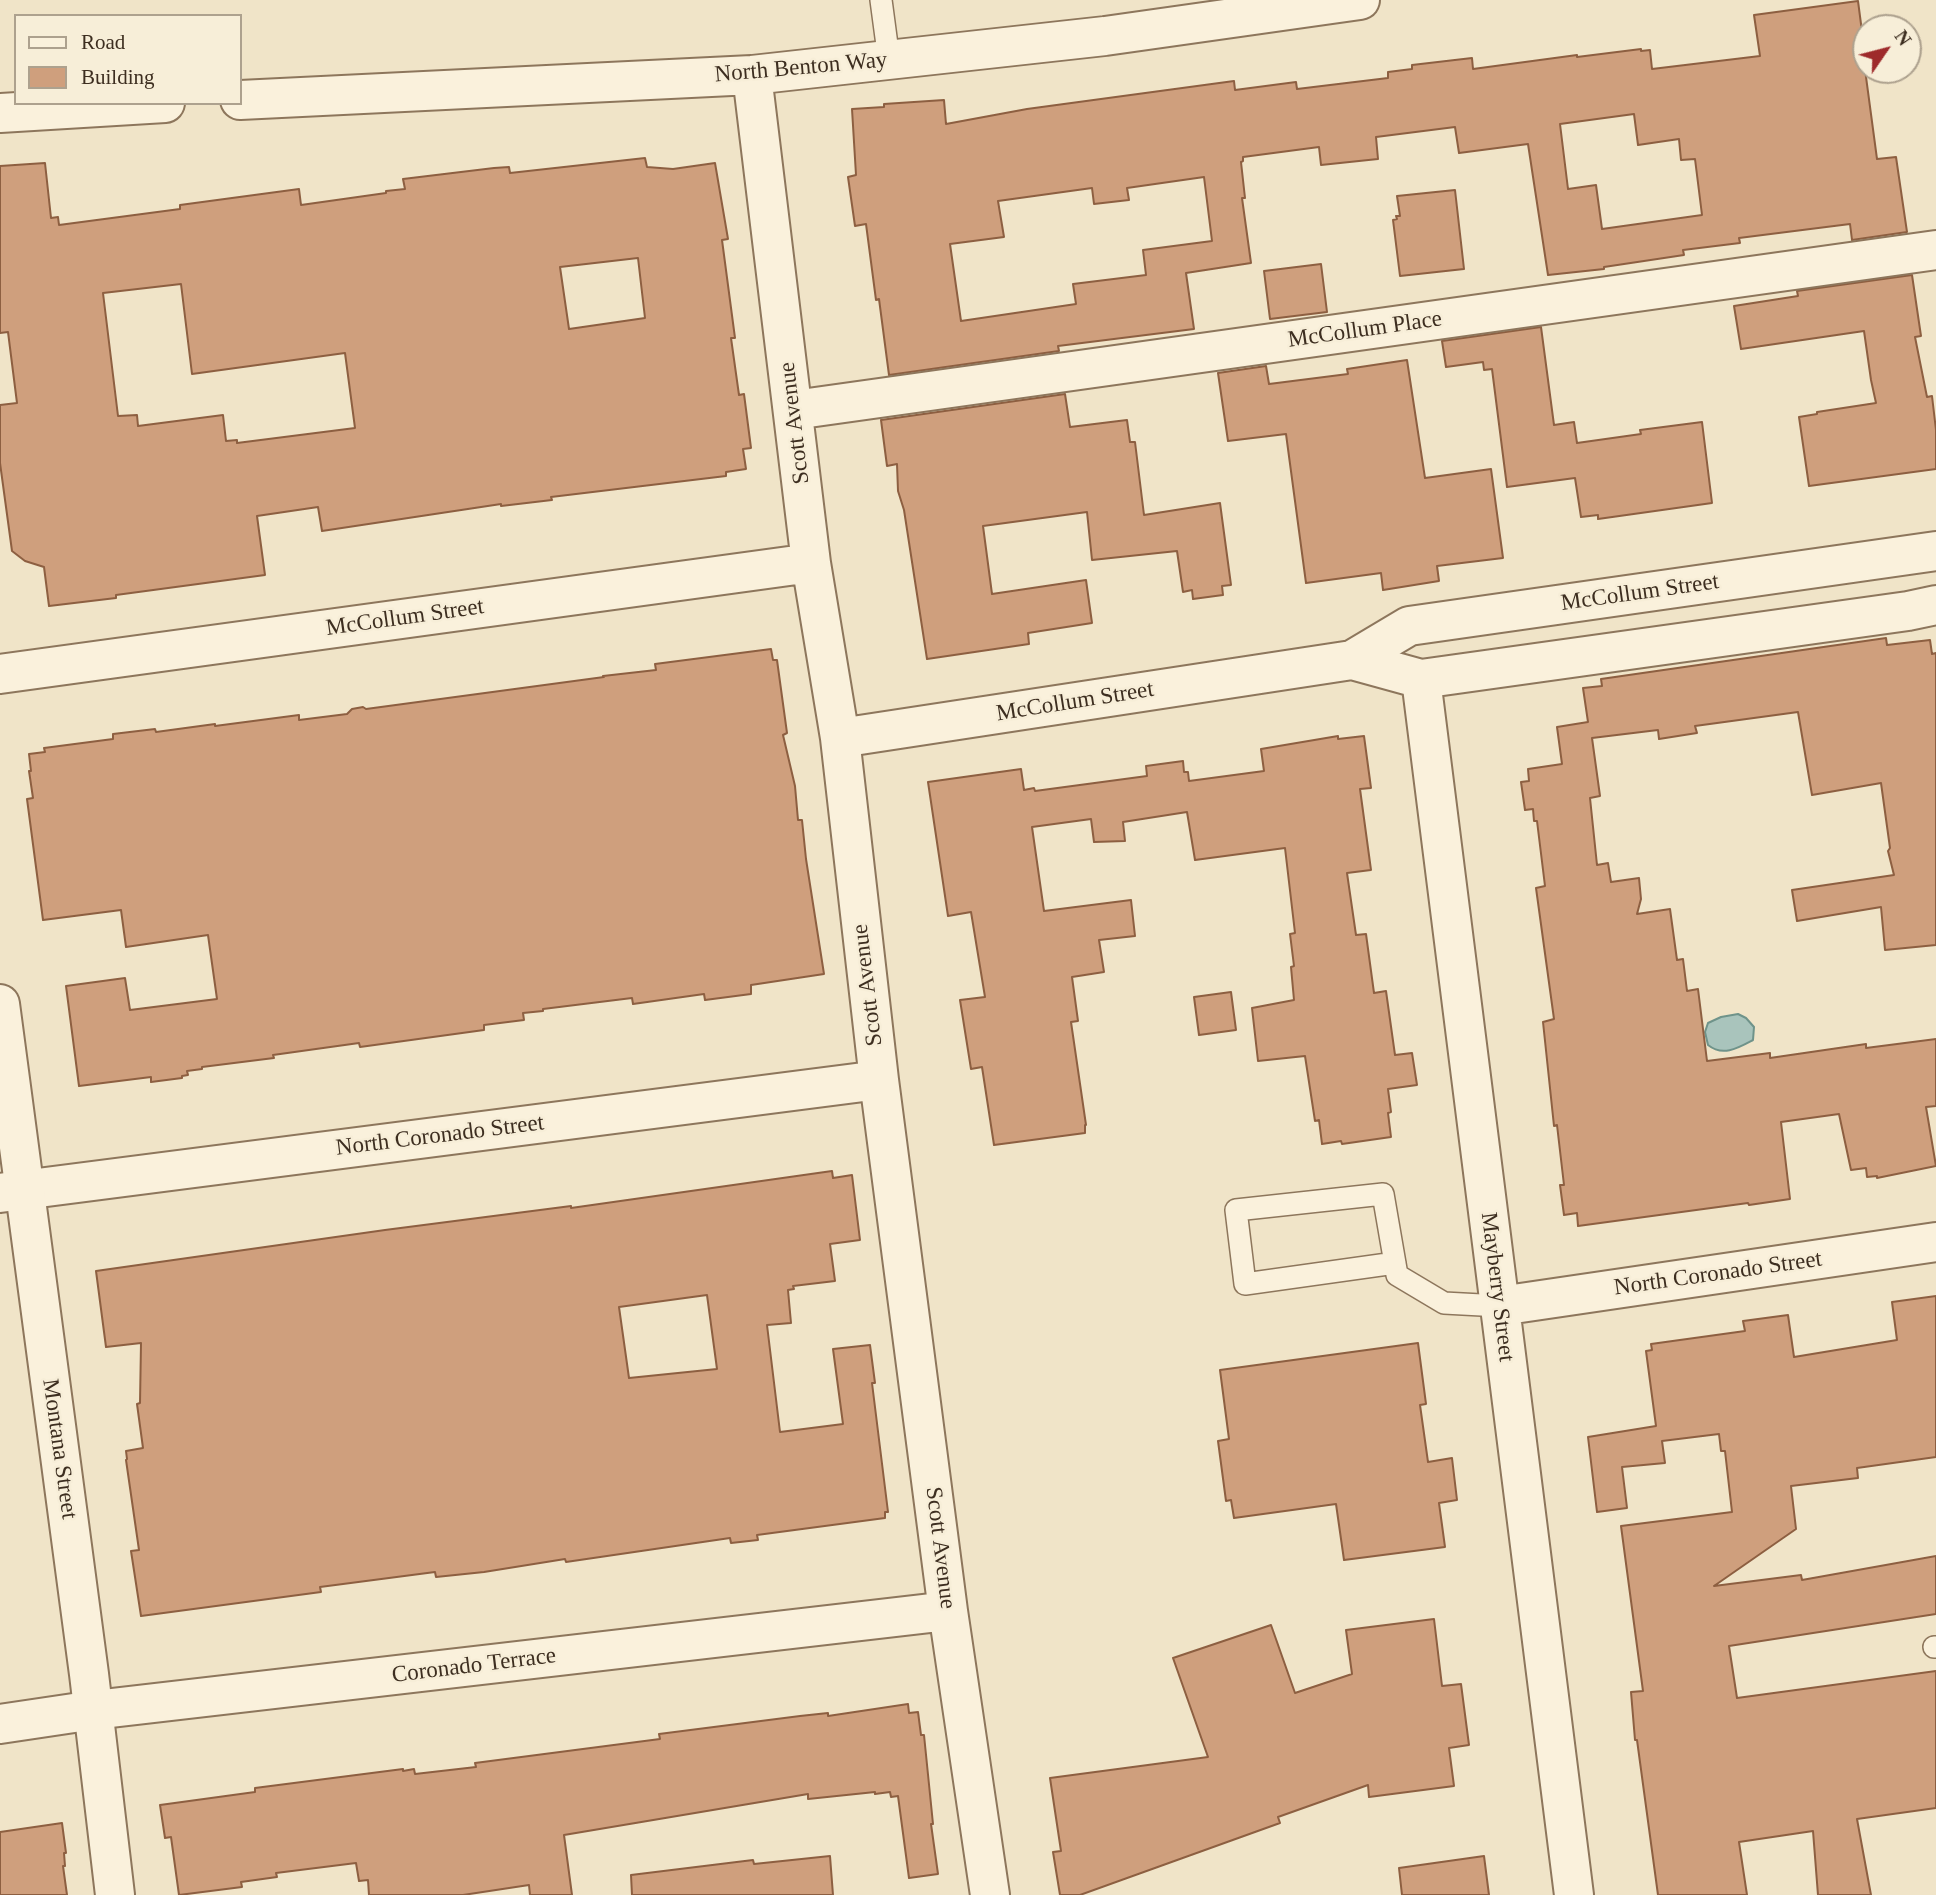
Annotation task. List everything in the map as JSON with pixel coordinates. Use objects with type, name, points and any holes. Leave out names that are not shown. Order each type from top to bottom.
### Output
[{"type":"street","name":"North Benton Way","points":[[242,100],[752,75],[1105,36],[1360,0]]},
{"type":"street","name":"Scott Avenue","points":[[752,75],[811,563],[840,738],[879,1080],[948,1611],[990,1895]]},
{"type":"street","points":[[0,113],[132,105]]},
{"type":"street","name":"McCollum Place","points":[[794,410],[1936,250]]},
{"type":"street","name":"McCollum Street","points":[[840,738],[1352,660],[1409,626],[1936,551]]},
{"type":"street","name":"McCollum Street","points":[[0,674],[811,563]]},
{"type":"street","name":"McCollum Street","points":[[1352,660],[1421,679],[1936,605]]},
{"type":"street","name":"Mayberry Street","points":[[1421,679],[1574,1895]]},
{"type":"street","name":"Montana Street","points":[[0,1004],[13,1191],[93,1710],[116,1895]]},
{"type":"street","name":"North Coronado Street","points":[[13,1191],[879,1080]]},
{"type":"street","name":"North Coronado Street","points":[[1500,1306],[1936,1242]]},
{"type":"street","name":"Coronado Terrace","points":[[0,1724],[93,1710],[948,1611]]},
{"type":"lane","points":[[881,0],[889,60]]},
{"type":"lane","points":[[1395,1263],[1245,1284],[1236,1210],[1383,1194],[1395,1263],[1397,1275],[1444,1303],[1500,1306]]},
{"type":"water","points":[[1738,1014],[1754,1027],[1753,1040],[1725,1051],[1708,1045],[1705,1032],[1708,1023]]},
{"type":"building","points":[[1858,1],[1860,14],[1852,14],[1852,84],[1867,84],[1877,159],[1896,157],[1907,232],[1852,240],[1850,224],[1739,238],[1740,243],[1683,250],[1684,255],[1604,269],[1548,275],[1528,144],[1459,153],[1455,127],[1376,137],[1378,159],[1321,165],[1319,147],[1243,157],[1241,162],[1245,198],[1242,198],[1251,263],[1186,273],[1194,329],[1058,346],[1059,351],[889,375],[866,224],[855,226],[848,177],[856,175],[852,109],[944,100],[946,124],[1027,109],[1234,81],[1235,90],[1296,82],[1297,89],[1388,78],[1388,72],[1412,69],[1412,65],[1472,58],[1473,69],[1641,49],[1650,50],[1652,69],[1760,56],[1754,15]],"holes":[[[1634,114],[1638,145],[1679,139],[1681,160],[1695,159],[1702,215],[1602,229],[1596,185],[1568,189],[1560,124]],[[1204,177],[1212,241],[1143,250],[1146,275],[1073,284],[1076,304],[961,321],[950,244],[1004,237],[998,201],[1092,188],[1094,204],[1129,200],[1127,188]]]},
{"type":"building","points":[[645,158],[647,167],[673,169],[715,163],[728,239],[722,240],[735,338],[731,338],[739,395],[744,394],[751,448],[743,449],[746,469],[726,472],[726,476],[551,497],[552,500],[501,504],[322,531],[318,507],[257,516],[265,575],[49,606],[44,567],[25,561],[12,551],[0,463],[0,405],[17,403],[8,332],[0,333],[0,166],[45,163],[51,218],[58,217],[59,225],[180,209],[180,205],[299,189],[301,205],[405,189],[403,179],[509,167],[510,173]],"holes":[[[638,258],[645,318],[569,329],[560,267]],[[181,284],[192,374],[345,353],[355,428],[237,443],[237,440],[226,441],[223,415],[138,426],[137,415],[118,416],[103,293]]]},
{"type":"building","points":[[1455,190],[1464,269],[1400,276],[1393,220],[1400,216],[1397,196]]},
{"type":"building","points":[[1321,264],[1327,312],[1270,319],[1264,271]]},
{"type":"building","points":[[1912,275],[1921,336],[1915,337],[1927,397],[1932,396],[1936,430],[1936,469],[1809,486],[1799,417],[1876,403],[1864,331],[1741,349],[1734,306],[1798,296],[1797,291]]},
{"type":"building","points":[[1541,327],[1554,425],[1574,422],[1577,443],[1641,434],[1640,430],[1702,422],[1712,503],[1598,519],[1598,515],[1581,517],[1575,478],[1507,487],[1492,369],[1484,370],[1483,362],[1446,367],[1442,341]]},
{"type":"building","points":[[1407,360],[1425,478],[1491,469],[1503,558],[1437,566],[1439,581],[1383,590],[1381,573],[1306,583],[1286,434],[1228,441],[1218,373],[1266,366],[1269,384],[1348,374],[1347,369]]},
{"type":"building","points":[[1065,394],[1070,427],[1127,420],[1130,442],[1135,442],[1144,515],[1220,503],[1231,585],[1222,586],[1223,595],[1193,599],[1192,590],[1183,592],[1177,551],[1092,560],[1087,512],[983,526],[992,594],[1086,580],[1092,623],[1028,633],[1029,644],[927,659],[904,510],[898,491],[897,464],[887,466],[881,420]]},
{"type":"building","points":[[1886,638],[1887,645],[1930,640],[1932,654],[1936,653],[1936,945],[1885,950],[1881,907],[1797,921],[1792,890],[1894,875],[1888,851],[1890,848],[1881,783],[1812,795],[1798,712],[1695,726],[1697,733],[1659,739],[1658,730],[1592,738],[1600,796],[1590,798],[1597,865],[1608,863],[1611,882],[1639,878],[1641,899],[1637,914],[1670,909],[1677,960],[1683,959],[1687,991],[1698,989],[1707,1061],[1770,1053],[1770,1058],[1866,1044],[1866,1048],[1936,1039],[1936,1106],[1926,1107],[1936,1166],[1877,1178],[1867,1177],[1866,1168],[1851,1170],[1839,1114],[1781,1122],[1790,1199],[1578,1226],[1577,1213],[1564,1215],[1560,1185],[1564,1185],[1557,1125],[1554,1126],[1543,1022],[1554,1019],[1536,888],[1545,886],[1537,821],[1534,821],[1533,809],[1525,810],[1521,782],[1529,781],[1528,769],[1562,764],[1557,727],[1588,722],[1583,688],[1602,686],[1601,679]]},
{"type":"building","points":[[771,649],[773,660],[777,660],[787,733],[783,735],[795,786],[798,820],[802,820],[824,974],[751,985],[751,994],[705,1000],[704,994],[633,1004],[632,998],[543,1009],[523,1013],[524,1020],[484,1025],[484,1030],[360,1047],[359,1043],[273,1055],[274,1058],[202,1067],[187,1071],[188,1075],[182,1078],[151,1082],[151,1077],[79,1086],[66,986],[125,978],[130,1010],[217,999],[208,935],[126,947],[121,910],[43,920],[27,799],[33,798],[29,754],[45,752],[44,748],[113,739],[113,734],[215,726],[299,715],[299,720],[347,714],[352,709],[363,707],[366,709],[656,670],[655,664]]},
{"type":"building","points":[[1338,736],[1338,739],[1364,736],[1371,788],[1360,789],[1371,870],[1347,873],[1356,935],[1366,934],[1374,993],[1386,991],[1395,1055],[1412,1053],[1417,1085],[1388,1089],[1391,1137],[1322,1144],[1319,1120],[1315,1121],[1305,1056],[1258,1061],[1252,1008],[1294,1000],[1290,934],[1295,933],[1285,848],[1195,860],[1187,812],[1123,822],[1125,841],[1094,842],[1091,819],[1032,827],[1044,911],[1131,900],[1135,936],[1099,940],[1104,972],[1072,977],[1078,1021],[1071,1022],[1085,1133],[994,1145],[982,1067],[971,1069],[960,1000],[985,997],[971,912],[948,916],[928,782],[1021,769],[1024,790],[1034,788],[1035,791],[1147,776],[1146,766],[1183,761],[1184,772],[1188,772],[1189,781],[1264,771],[1261,749]]},
{"type":"building","points":[[1231,992],[1236,1030],[1199,1035],[1194,997]]},
{"type":"building","points":[[832,1171],[833,1178],[852,1175],[860,1240],[830,1244],[835,1281],[793,1286],[794,1289],[788,1290],[791,1323],[767,1325],[780,1432],[843,1424],[833,1349],[870,1345],[888,1512],[885,1512],[885,1518],[757,1535],[758,1540],[731,1543],[730,1538],[484,1572],[436,1577],[435,1572],[320,1587],[321,1592],[141,1616],[131,1551],[139,1550],[126,1451],[143,1448],[137,1404],[140,1403],[141,1343],[106,1347],[96,1271],[385,1230],[571,1208]],"holes":[[[707,1295],[717,1369],[629,1378],[619,1307]]]},
{"type":"building","points":[[1936,1296],[1936,1457],[1857,1468],[1858,1478],[1791,1486],[1796,1529],[1714,1586],[1801,1575],[1802,1580],[1936,1556],[1936,1614],[1729,1646],[1737,1698],[1936,1671],[1936,1808],[1857,1819],[1871,1895],[1818,1895],[1813,1831],[1739,1842],[1747,1895],[1658,1895],[1635,1740],[1631,1692],[1643,1691],[1621,1526],[1732,1512],[1725,1451],[1721,1451],[1719,1434],[1662,1441],[1665,1463],[1622,1467],[1627,1508],[1597,1512],[1588,1437],[1656,1426],[1646,1351],[1652,1350],[1651,1344],[1745,1331],[1743,1321],[1788,1315],[1794,1357],[1897,1340],[1892,1302]]},
{"type":"building","points":[[1418,1343],[1426,1404],[1420,1405],[1428,1462],[1452,1458],[1457,1500],[1439,1503],[1445,1547],[1344,1560],[1336,1504],[1234,1518],[1231,1500],[1226,1501],[1218,1441],[1229,1439],[1220,1370]]},
{"type":"building","points":[[1434,1619],[1442,1686],[1461,1684],[1469,1745],[1449,1748],[1454,1786],[1369,1797],[1368,1785],[1278,1817],[1280,1823],[1080,1895],[1060,1895],[1053,1852],[1061,1851],[1050,1778],[1208,1757],[1173,1658],[1271,1625],[1295,1693],[1352,1674],[1346,1630]]},
{"type":"building","points":[[908,1704],[909,1713],[918,1712],[921,1735],[924,1735],[938,1874],[909,1878],[898,1796],[891,1797],[890,1792],[808,1799],[808,1794],[564,1835],[572,1895],[530,1895],[529,1885],[463,1895],[369,1895],[368,1880],[359,1881],[356,1863],[276,1873],[277,1877],[241,1882],[242,1887],[179,1895],[171,1837],[165,1838],[160,1805],[255,1792],[255,1788],[403,1769],[414,1769],[415,1774],[476,1767],[475,1763],[660,1739],[659,1734],[828,1713],[828,1716]]},
{"type":"building","points":[[62,1823],[67,1895],[0,1895],[0,1832]]},
{"type":"building","points":[[830,1856],[833,1895],[632,1895],[631,1875],[753,1860],[754,1864]]},
{"type":"building","points":[[1484,1856],[1489,1895],[1402,1895],[1399,1868]]}]
